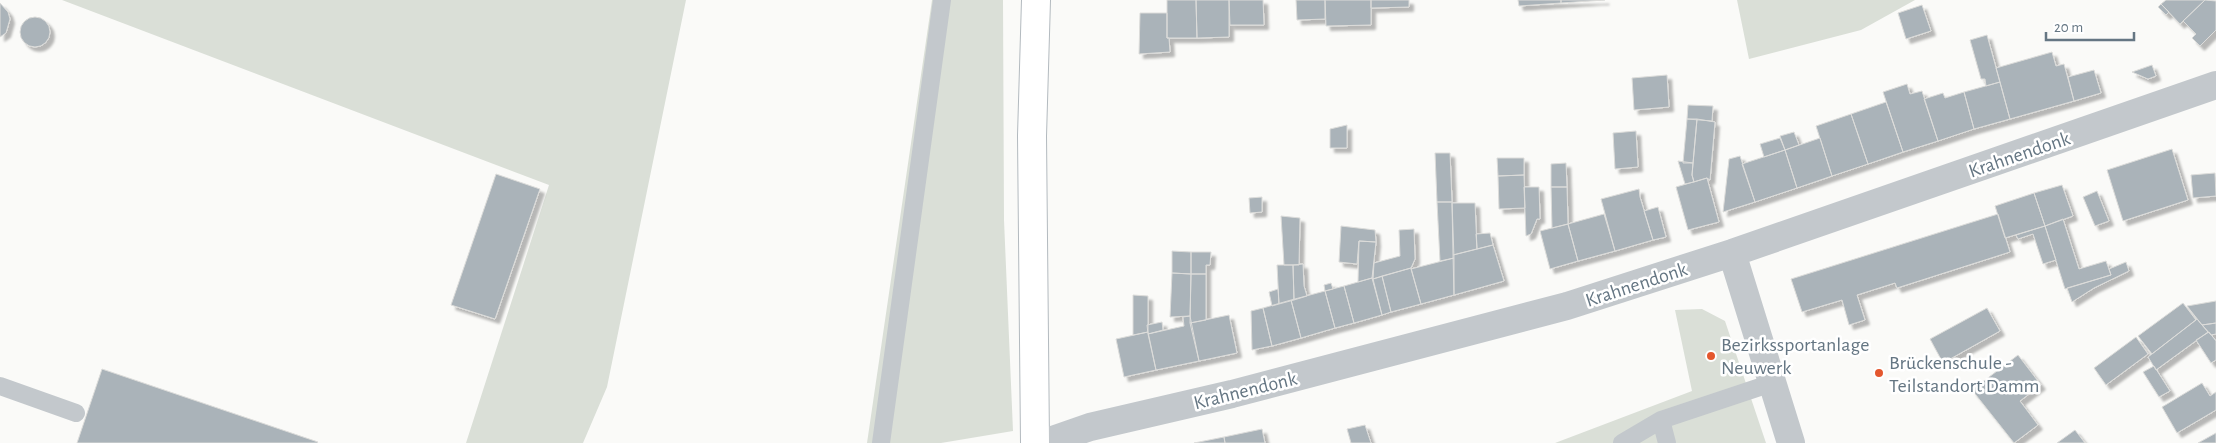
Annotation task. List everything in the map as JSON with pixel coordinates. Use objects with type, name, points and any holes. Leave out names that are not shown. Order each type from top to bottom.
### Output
[{"type":"main road","points":[[1035,443],[1032,136],[1036,0]]},
{"type":"street","name":"Krahnendonk","points":[[1044,443],[1090,427],[1251,389],[1566,306],[1732,253],[2216,85]]},
{"type":"street","points":[[1732,253],[1790,443]]},
{"type":"lane","points":[[881,443],[942,0]]},
{"type":"lane","points":[[1622,443],[1660,420],[1772,384]]},
{"type":"lane","points":[[0,386],[76,412]]},
{"type":"lane","points":[[1660,420],[1667,443]]},
{"type":"shaded area","points":[[62,0],[686,0],[607,387],[583,443],[466,443],[549,185]]},
{"type":"shaded area","points":[[932,0],[1003,0],[1004,220],[1013,431],[941,443],[867,443]]},
{"type":"shaded area","points":[[1737,0],[1915,0],[1861,30],[1749,59]]},
{"type":"shaded area","name":"Bezirkssportanlage Neuwerk","points":[[1702,309],[1725,321],[1766,443],[1555,443],[1692,391],[1675,310]]},
{"type":"building","points":[[1167,0],[1196,0],[1197,38],[1167,38]]},
{"type":"building","points":[[1196,0],[1229,0],[1229,37],[1197,38]]},
{"type":"building","points":[[1229,0],[1263,0],[1264,25],[1230,25]]},
{"type":"building","points":[[1296,0],[1325,0],[1325,19],[1297,20]]},
{"type":"building","points":[[1325,0],[1371,0],[1371,25],[1326,26]]},
{"type":"building","points":[[1371,0],[1409,0],[1409,7],[1371,8]]},
{"type":"building","points":[[1518,0],[1561,0],[1561,3],[1519,6]]},
{"type":"building","points":[[1561,0],[1605,0],[1561,3]]},
{"type":"building","points":[[2166,0],[2205,0],[2180,24],[2161,4]]},
{"type":"building","points":[[2205,0],[2216,1],[2216,30],[2200,46],[2192,38],[2196,34],[2183,21]]},
{"type":"building","points":[[0,3],[8,12],[10,19],[6,33],[0,37]]},
{"type":"building","points":[[2161,4],[2169,12],[2166,15],[2158,7]]},
{"type":"building","points":[[1922,5],[1931,31],[1906,39],[1898,13]]},
{"type":"building","points":[[1140,13],[1167,13],[1167,38],[1169,38],[1170,52],[1139,54]]},
{"type":"building","points":[[35,17],[46,21],[50,32],[46,43],[35,47],[24,43],[20,32],[24,21]]},
{"type":"building","points":[[1987,35],[2000,82],[1986,86],[1985,79],[1981,79],[1970,40]]},
{"type":"building","points":[[2052,52],[2056,66],[2064,64],[2074,101],[2010,119],[1996,68]]},
{"type":"building","points":[[2152,65],[2156,76],[2148,79],[2132,72]]},
{"type":"building","points":[[2094,70],[2101,93],[2074,101],[2068,77]]},
{"type":"building","points":[[1667,75],[1669,107],[1634,110],[1632,78]]},
{"type":"building","points":[[2000,82],[2010,119],[1974,129],[1964,92]]},
{"type":"building","points":[[1907,84],[1910,94],[1922,91],[1938,141],[1903,152],[1883,92]]},
{"type":"building","points":[[1964,92],[1974,129],[1938,141],[1924,99],[1943,93],[1945,98]]},
{"type":"building","points":[[1886,102],[1903,152],[1868,164],[1851,114]]},
{"type":"building","points":[[1688,105],[1713,106],[1712,121],[1687,119]]},
{"type":"building","points":[[1851,114],[1868,164],[1832,176],[1816,126]]},
{"type":"building","points":[[1687,119],[1697,119],[1693,163],[1683,163]]},
{"type":"building","points":[[1697,119],[1715,122],[1710,180],[1707,178],[1694,182],[1692,175]]},
{"type":"building","points":[[1347,125],[1347,148],[1330,148],[1330,129]]},
{"type":"building","points":[[1636,131],[1638,167],[1615,169],[1613,133]]},
{"type":"building","points":[[1794,132],[1799,145],[1785,150],[1780,136]]},
{"type":"building","points":[[1780,138],[1785,150],[1764,157],[1760,144]]},
{"type":"building","points":[[1820,138],[1832,176],[1797,188],[1785,150]]},
{"type":"building","points":[[2172,149],[2188,200],[2123,221],[2107,170]]},
{"type":"building","points":[[1785,150],[1797,188],[1755,202],[1742,164]]},
{"type":"building","points":[[1435,153],[1450,153],[1452,202],[1437,202]]},
{"type":"building","points":[[1740,156],[1755,202],[1723,212],[1729,159]]},
{"type":"building","points":[[1497,158],[1524,158],[1524,175],[1498,176]]},
{"type":"building","points":[[1678,161],[1693,163],[1692,175],[1694,182],[1685,184]]},
{"type":"building","points":[[1566,163],[1567,187],[1551,187],[1551,164]]},
{"type":"building","points":[[2215,173],[2216,196],[2193,198],[2191,175]]},
{"type":"building","points":[[496,174],[540,189],[495,319],[451,305]]},
{"type":"building","points":[[1524,175],[1525,208],[1499,209],[1498,176]]},
{"type":"building","points":[[1707,178],[1719,222],[1688,230],[1676,187]]},
{"type":"building","points":[[2062,185],[2073,216],[2045,226],[2034,193]]},
{"type":"building","points":[[1524,187],[1539,187],[1540,219],[1537,219],[1531,234],[1526,236]]},
{"type":"building","points":[[1551,187],[1567,187],[1568,224],[1552,228]]},
{"type":"building","points":[[1639,189],[1653,240],[1615,251],[1601,199]]},
{"type":"building","points":[[2097,191],[2109,221],[2095,226],[2083,197]]},
{"type":"building","points":[[2034,193],[2045,226],[2005,238],[1995,206]]},
{"type":"building","points":[[1262,197],[1262,212],[1250,213],[1249,198]]},
{"type":"building","points":[[1437,202],[1452,202],[1454,258],[1440,261]]},
{"type":"building","points":[[1452,203],[1475,203],[1477,249],[1453,255]]},
{"type":"building","points":[[1658,207],[1666,237],[1653,240],[1644,211]]},
{"type":"building","points":[[1604,214],[1615,251],[1578,261],[1568,224]]},
{"type":"building","points":[[1998,214],[2010,252],[1897,288],[1895,283],[1857,295],[1865,320],[1849,325],[1842,300],[1802,312],[1791,279]]},
{"type":"building","points":[[1281,216],[1300,218],[1299,265],[1284,265]]},
{"type":"building","points":[[2063,219],[2079,269],[2106,261],[2111,275],[2065,289],[2045,226]]},
{"type":"building","points":[[1568,224],[1578,261],[1550,269],[1540,231]]},
{"type":"building","points":[[1341,226],[1375,230],[1376,242],[1359,241],[1357,264],[1339,262]]},
{"type":"building","points":[[2045,226],[2056,260],[2043,264],[2033,234],[2018,239],[2016,235]]},
{"type":"building","points":[[1414,229],[1415,259],[1411,268],[1373,279],[1374,263],[1400,256],[1399,230]]},
{"type":"building","points":[[1490,233],[1493,245],[1477,249],[1476,234]]},
{"type":"building","points":[[1359,241],[1376,242],[1372,278],[1358,282]]},
{"type":"building","points":[[1493,245],[1504,281],[1454,295],[1453,255]]},
{"type":"building","points":[[1172,251],[1191,252],[1191,274],[1172,273]]},
{"type":"building","points":[[1191,252],[1211,252],[1210,265],[1206,265],[1206,274],[1191,274]]},
{"type":"building","points":[[1454,258],[1454,295],[1421,304],[1411,269]]},
{"type":"building","points":[[2126,262],[2129,271],[2094,288],[2072,302],[2067,288],[2111,275],[2109,269]]},
{"type":"building","points":[[1303,264],[1304,286],[1307,296],[1294,300],[1293,265]]},
{"type":"building","points":[[1277,265],[1293,265],[1294,300],[1279,304]]},
{"type":"building","points":[[1411,268],[1421,304],[1391,312],[1382,276]]},
{"type":"building","points":[[1172,273],[1191,274],[1190,316],[1170,317]]},
{"type":"building","points":[[1191,274],[1206,274],[1206,320],[1190,323]]},
{"type":"building","points":[[1382,276],[1391,312],[1382,315],[1373,279]]},
{"type":"building","points":[[1372,278],[1382,315],[1354,323],[1344,286]]},
{"type":"building","points":[[1331,283],[1333,289],[1325,291],[1324,285]]},
{"type":"building","points":[[1344,286],[1354,323],[1335,328],[1325,291]]},
{"type":"building","points":[[1278,289],[1279,304],[1272,306],[1269,292]]},
{"type":"building","points":[[1325,291],[1335,328],[1301,338],[1291,300]]},
{"type":"building","points":[[1133,295],[1148,296],[1148,332],[1133,335]]},
{"type":"building","points":[[1291,300],[1301,338],[1272,346],[1263,308]]},
{"type":"building","points":[[2216,301],[2216,323],[2202,325],[2187,306]]},
{"type":"building","points":[[2183,303],[2196,320],[2152,354],[2138,336]]},
{"type":"building","points":[[1263,308],[1272,346],[1252,350],[1251,311]]},
{"type":"building","points":[[1987,308],[2000,331],[1943,363],[1930,339]]},
{"type":"building","points":[[1229,315],[1237,353],[1199,361],[1190,323]]},
{"type":"building","points":[[1190,316],[1199,361],[1156,370],[1148,334],[1184,326],[1183,317]]},
{"type":"building","points":[[2197,319],[2208,332],[2156,370],[2148,357]]},
{"type":"building","points":[[1162,322],[1163,330],[1148,334],[1147,325]]},
{"type":"building","points":[[2216,323],[2216,334],[2211,335],[2202,325]]},
{"type":"building","points":[[1148,332],[1156,370],[1124,377],[1116,339]]},
{"type":"building","points":[[2209,332],[2216,341],[2216,360],[2211,363],[2196,340]]},
{"type":"building","points":[[2136,337],[2148,354],[2106,385],[2094,368]]},
{"type":"building","points":[[2018,355],[2041,385],[2020,401],[2038,425],[2014,443],[1972,390]]},
{"type":"building","points":[[2154,366],[2170,391],[2159,397],[2143,372]]},
{"type":"building","points":[[102,369],[318,442],[77,443]]},
{"type":"building","points":[[2202,383],[2210,396],[2216,392],[2216,410],[2177,433],[2162,407]]},
{"type":"building","points":[[1365,425],[1371,443],[1351,443],[1347,429]]},
{"type":"building","points":[[1262,429],[1265,443],[1225,443],[1224,437]]},
{"type":"building","points":[[2075,430],[2085,443],[2057,443]]},
{"type":"building","points":[[2216,433],[2216,443],[2198,443]]},
{"type":"building","points":[[1224,437],[1225,443],[1194,443]]},
{"type":"place","name":"Bezirkssportanlage Neuwerk","points":[[1711,356]]},
{"type":"place","name":"Brückenschule - Teilstandort Damm","points":[[1879,373]]}]
